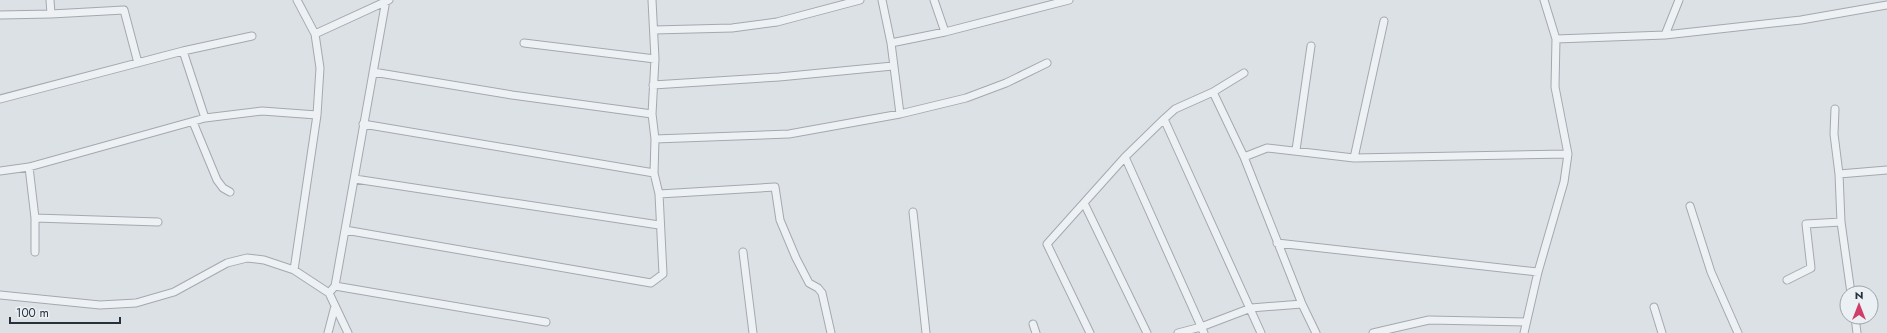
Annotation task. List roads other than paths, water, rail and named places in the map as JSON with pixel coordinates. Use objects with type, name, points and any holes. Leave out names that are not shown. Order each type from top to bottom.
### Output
[{"type":"street","points":[[50,0],[51,14]]},
{"type":"street","points":[[294,270],[317,114],[320,68],[315,34],[297,0]]},
{"type":"street","points":[[315,34],[387,0]]},
{"type":"street","points":[[329,293],[335,286],[387,0]]},
{"type":"street","points":[[345,230],[651,283],[663,274],[659,225],[659,194],[654,173],[655,139],[652,114],[655,58],[652,0]]},
{"type":"street","points":[[654,30],[732,28],[778,22],[860,0]]},
{"type":"street","points":[[882,0],[891,43],[900,114]]},
{"type":"street","points":[[934,0],[945,32]]},
{"type":"street","points":[[891,43],[945,32],[1069,0]]},
{"type":"street","points":[[1524,333],[1538,272],[1564,182],[1568,154],[1555,87],[1556,39],[1544,0]]},
{"type":"street","points":[[1665,35],[1679,0]]},
{"type":"street","points":[[1556,39],[1665,35],[1801,20],[1887,5]]},
{"type":"street","points":[[0,14],[51,14],[124,10],[138,63]]},
{"type":"street","points":[[1354,158],[1384,21]]},
{"type":"street","points":[[0,99],[184,51],[252,36]]},
{"type":"street","points":[[524,43],[655,58]]},
{"type":"street","points":[[1296,150],[1311,46]]},
{"type":"street","points":[[184,51],[205,118]]},
{"type":"street","points":[[655,139],[789,134],[900,114],[966,98],[1006,83],[1047,63]]},
{"type":"street","points":[[653,85],[779,78],[893,66]]},
{"type":"street","points":[[373,72],[512,95],[652,114]]},
{"type":"street","points":[[1090,333],[1047,244],[1125,157],[1164,118],[1175,109],[1213,92],[1244,73]]},
{"type":"street","points":[[1213,92],[1244,157],[1277,243],[1302,304],[1316,333]]},
{"type":"street","points":[[1835,109],[1834,134],[1839,174],[1841,222],[1850,285]]},
{"type":"street","points":[[0,171],[29,167],[205,118],[262,111],[317,114]]},
{"type":"street","points":[[1164,118],[1261,333]]},
{"type":"street","points":[[193,122],[217,180],[223,188],[230,192]]},
{"type":"street","points":[[364,124],[654,173]]},
{"type":"street","points":[[1244,157],[1267,148],[1296,150],[1310,154],[1354,158],[1568,154]]},
{"type":"street","points":[[1125,157],[1202,330]]},
{"type":"street","points":[[29,167],[34,218],[34,252]]},
{"type":"street","points":[[1839,174],[1887,170]]},
{"type":"street","points":[[355,179],[659,225]]},
{"type":"street","points":[[659,194],[774,187],[780,220],[796,258],[809,283],[818,288],[822,293],[831,333]]},
{"type":"street","points":[[1084,203],[1147,333]]},
{"type":"street","points":[[1690,206],[1711,272],[1738,333]]},
{"type":"street","points":[[913,212],[926,333]]},
{"type":"street","points":[[34,218],[158,222]]},
{"type":"street","points":[[1787,280],[1811,268],[1806,224],[1841,222]]},
{"type":"street","points":[[1277,243],[1538,272]]},
{"type":"street","points":[[743,252],[753,333]]},
{"type":"street","points":[[0,295],[100,305],[136,303],[174,292],[227,263],[247,258],[264,260],[294,270],[329,293],[348,333]]},
{"type":"street","points":[[335,286],[546,322]]},
{"type":"street","points":[[1178,333],[1202,330],[1251,308],[1302,304]]},
{"type":"street","points":[[328,333],[335,306]]},
{"type":"street","points":[[1654,307],[1662,333]]},
{"type":"street","points":[[1373,333],[1429,320],[1526,322]]},
{"type":"street","points":[[1033,324],[1036,333]]}]
